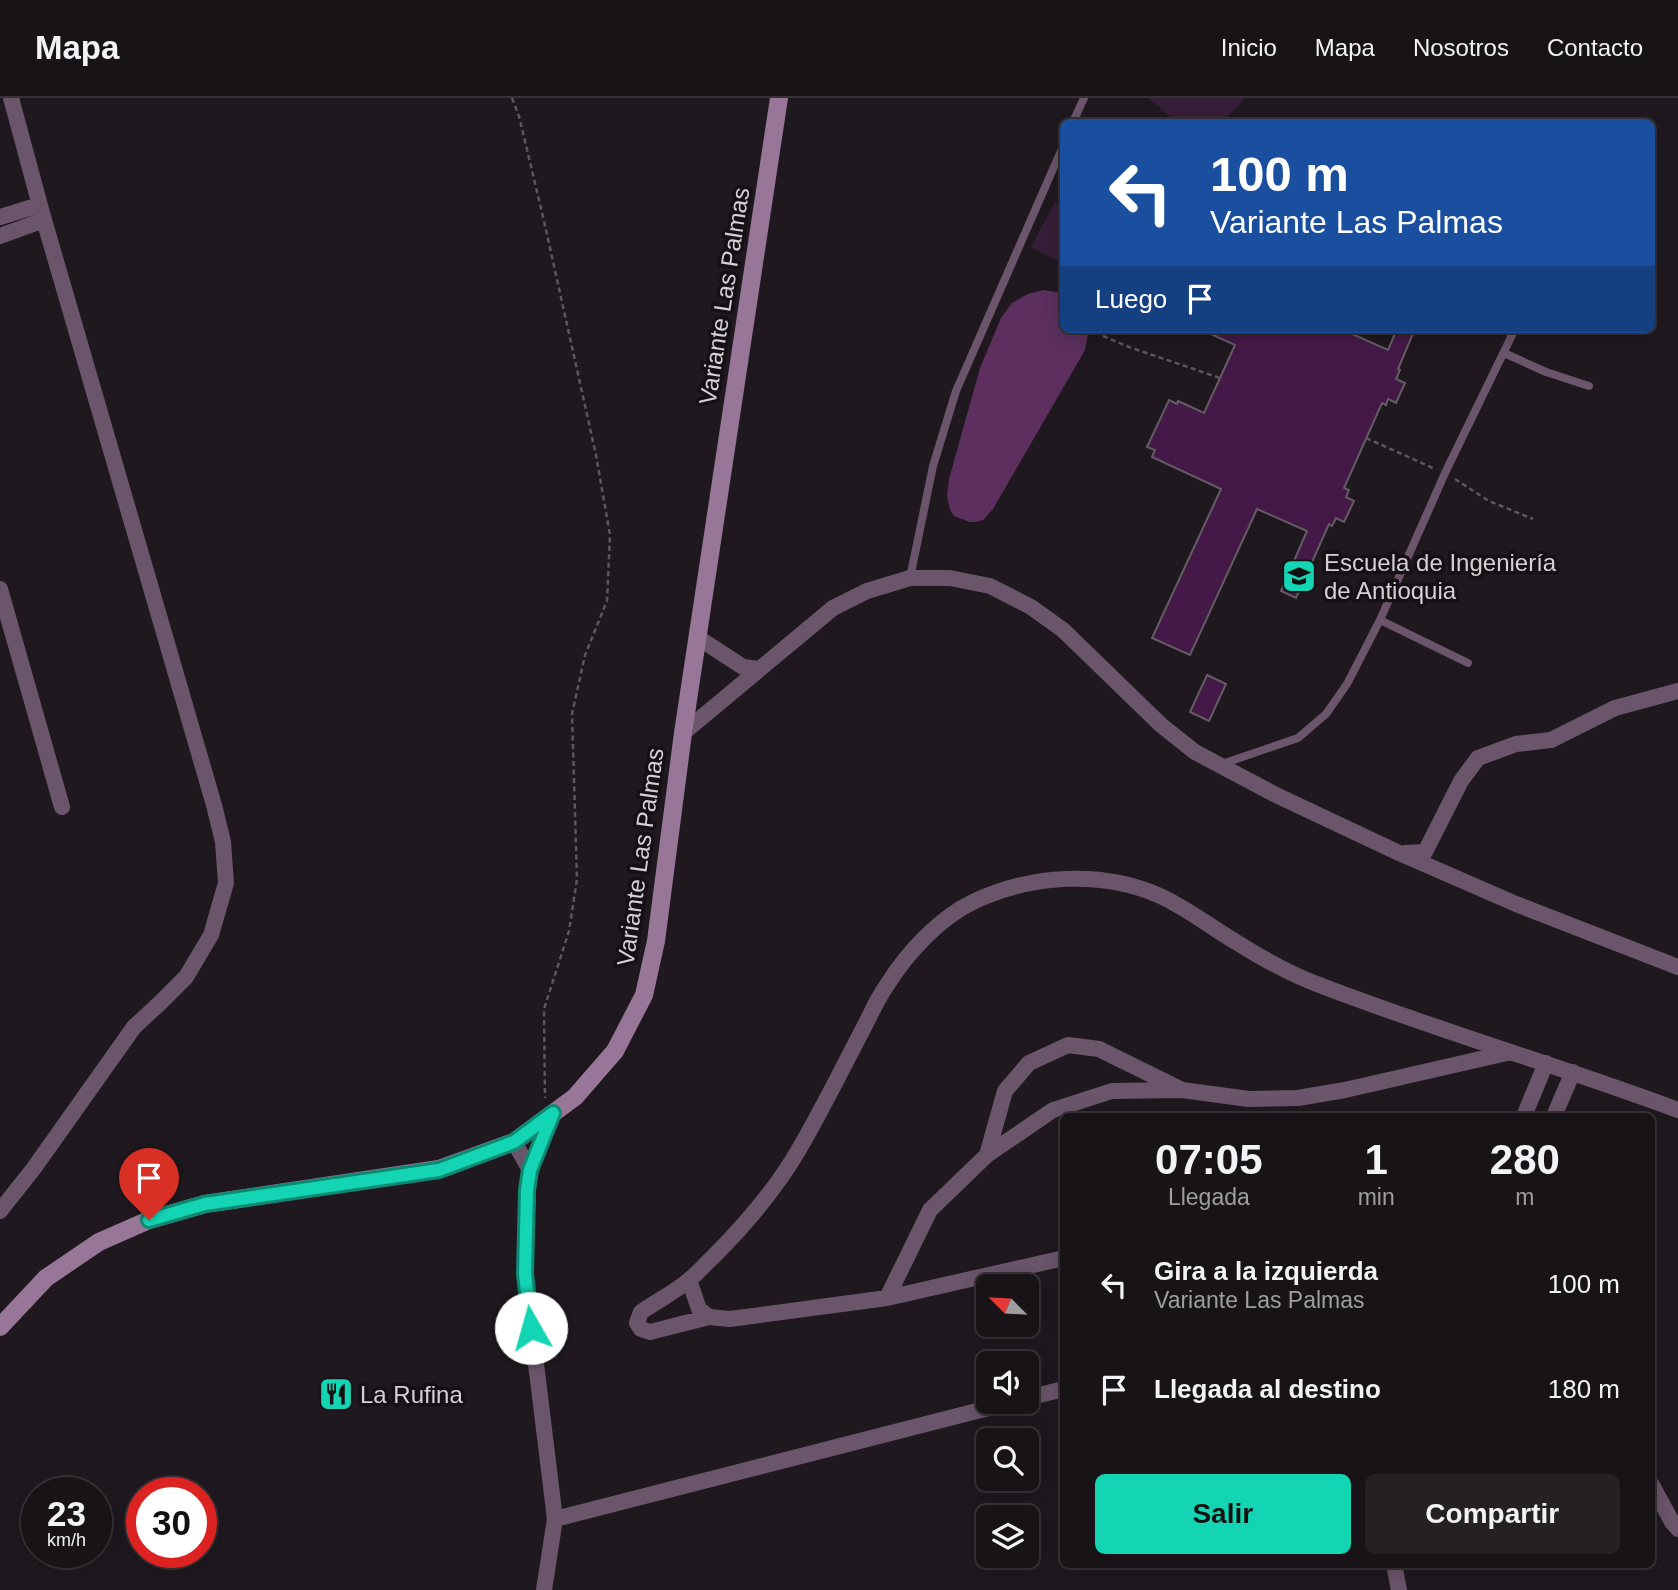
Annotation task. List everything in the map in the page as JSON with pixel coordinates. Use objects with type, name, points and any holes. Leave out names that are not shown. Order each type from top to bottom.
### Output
[{"type":"main road","name":"Variante Las Palmas","points":[[0,1327],[46,1278],[99,1242],[149,1220],[205,1204],[439,1170],[514,1142],[575,1097],[615,1051],[643,995],[656,941],[683,733],[779,98]]},
{"type":"street","points":[[0,1210],[34,1168],[134,1027],[186,977],[211,935],[226,883],[223,842],[214,805],[11,98]]},
{"type":"street","points":[[0,217],[42,213]]},
{"type":"street","points":[[0,236],[42,213]]},
{"type":"street","points":[[683,733],[833,608],[867,592],[910,578],[950,578],[990,586],[1031,607],[1063,630],[1161,725],[1195,752],[1399,853],[1516,904],[1678,967]]},
{"type":"street","points":[[0,589],[62,807]]},
{"type":"street","points":[[697,638],[743,667],[758,669]]},
{"type":"street","points":[[1399,853],[1425,852],[1461,781],[1478,758],[1516,744],[1551,740],[1615,708],[1678,691]]},
{"type":"street","points":[[1060,1259],[887,1298],[730,1319],[709,1317],[650,1332],[641,1329],[637,1320],[641,1312],[690,1280],[775,1187],[798,1151],[886,986],[913,949],[941,924],[972,902],[996,892],[1025,885],[1093,878],[1154,894],[1188,909],[1270,962],[1320,985],[1678,1110]]},
{"type":"street","points":[[987,1155],[1005,1091],[1029,1063],[1068,1045],[1099,1049],[1182,1090]]},
{"type":"street","points":[[887,1298],[930,1210],[987,1155],[1053,1110],[1112,1091],[1182,1090],[1249,1099],[1298,1098],[1345,1090],[1511,1052]]},
{"type":"street","points":[[1525,1113],[1546,1063]]},
{"type":"street","points":[[1555,1113],[1573,1072]]},
{"type":"street","points":[[544,1590],[555,1519],[525,1274],[530,1170],[549,1116]]},
{"type":"street","points":[[514,1142],[530,1170]]},
{"type":"street","points":[[690,1280],[699,1309],[709,1317]]},
{"type":"street","points":[[1039,1395],[1060,1389]]},
{"type":"street","points":[[555,1519],[976,1411]]},
{"type":"street","points":[[1655,1491],[1678,1529]]},
{"type":"street","points":[[1395,1568],[1399,1590]]},
{"type":"lane","points":[[1074,119],[1084,98]]},
{"type":"lane","points":[[910,578],[933,466],[956,391],[1060,153]]},
{"type":"lane","points":[[1219,765],[1298,738],[1325,714],[1347,684],[1380,620],[1445,473],[1514,333]]},
{"type":"lane","points":[[1504,353],[1546,372],[1589,386]]},
{"type":"lane","points":[[1380,620],[1468,663]]},
{"type":"path","points":[[512,98],[519,116],[544,221],[596,455],[610,535],[607,601],[585,655],[572,714],[577,879],[569,931],[544,1009],[549,1116]]},
{"type":"path","points":[[1103,336],[1220,378]]},
{"type":"shaded area","points":[[1149,98],[1245,98],[1226,119],[1173,119]]},
{"type":"shaded area","points":[[1055,202],[1060,205],[1060,262],[1031,247]]},
{"type":"shaded area","points":[[1044,290],[1060,293],[1060,333],[1088,333],[1085,350],[993,509],[983,520],[970,522],[954,516],[950,510],[947,496],[949,479],[980,368],[1001,318],[1012,303],[1028,294]]},
{"type":"building","points":[[1209,333],[1350,333],[1388,350],[1395,333],[1413,333],[1396,379],[1405,383],[1396,403],[1388,399],[1386,405],[1382,403],[1344,488],[1349,490],[1346,497],[1354,501],[1344,522],[1336,518],[1332,526],[1329,524],[1296,598],[1281,591],[1307,531],[1257,509],[1190,655],[1152,638],[1221,489],[1152,457],[1155,450],[1147,447],[1169,400],[1177,404],[1178,401],[1204,413],[1235,345]]},
{"type":"building","points":[[1207,675],[1226,684],[1209,721],[1190,712]]},
{"type":"place","name":"Escuela de Ingeniería de Antioquia","points":[[1299,576]]},
{"type":"place","name":"La Rufina","points":[[336,1394]]},
{"type":"route","points":[[149,1220],[205,1204],[439,1170],[514,1142],[553,1113],[530,1170],[527,1190],[525,1274],[531,1328]]}]
